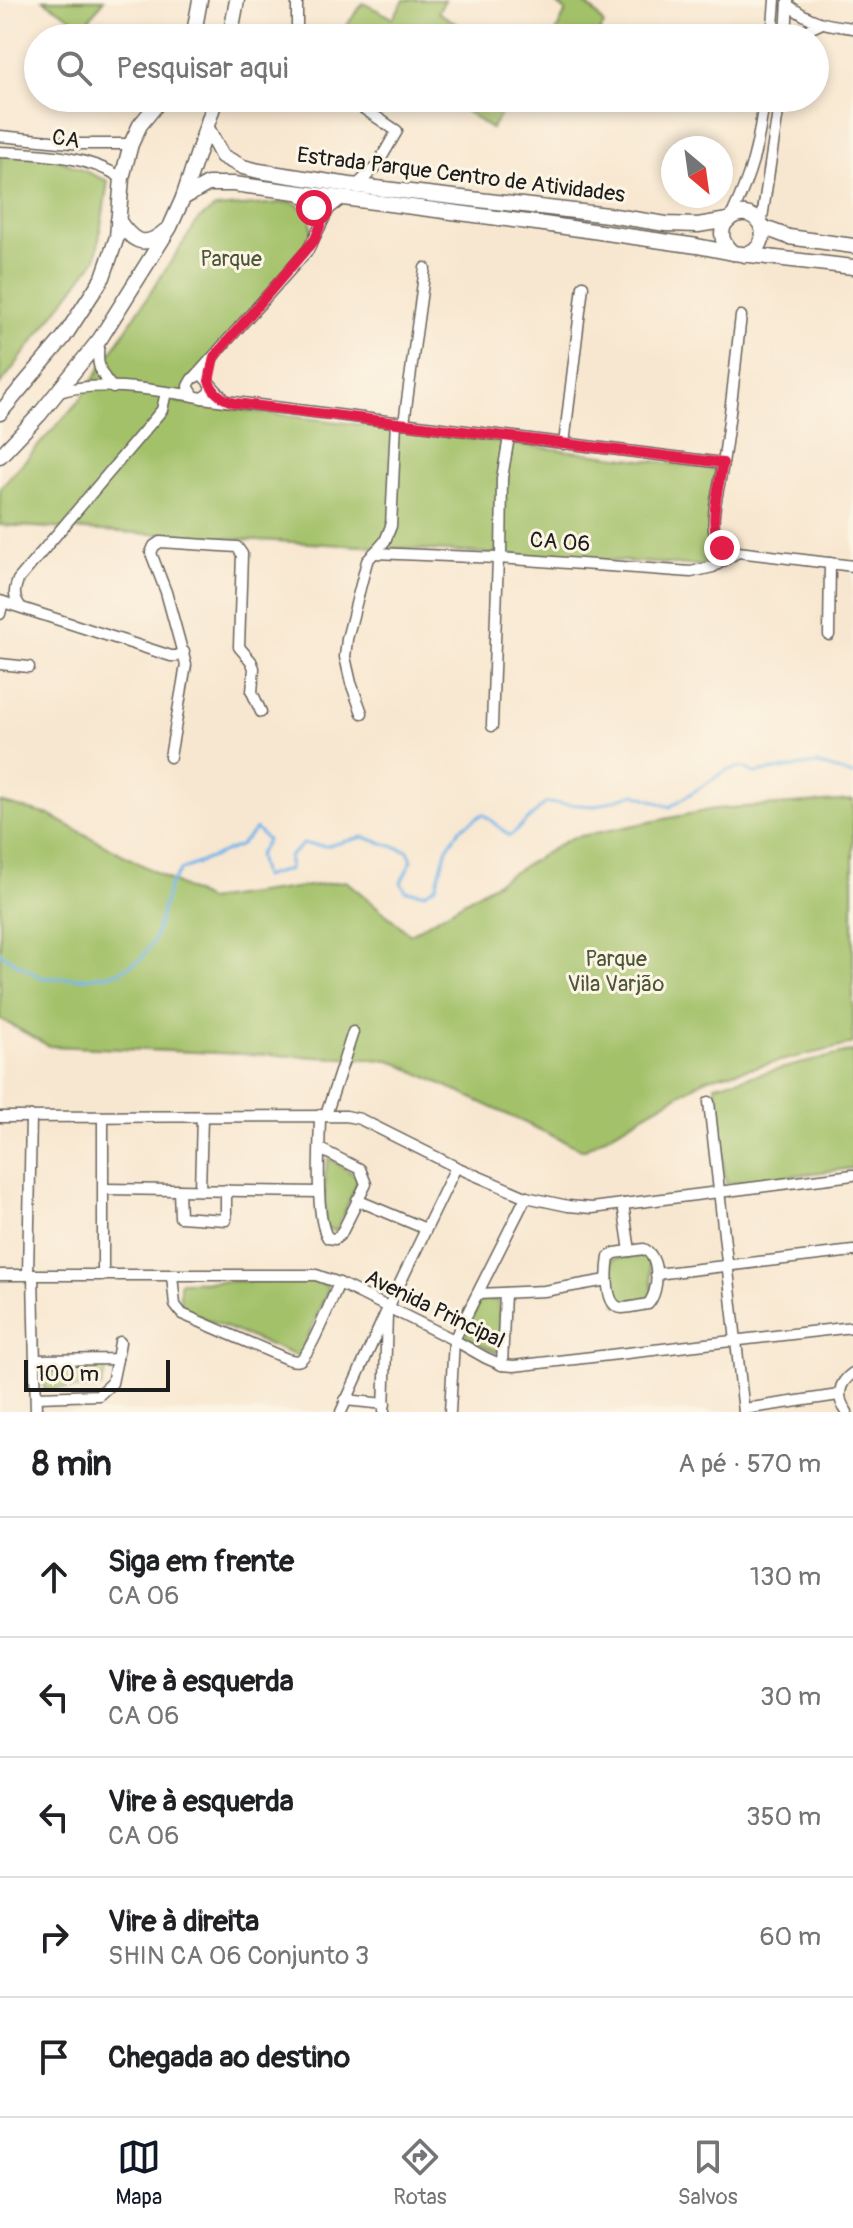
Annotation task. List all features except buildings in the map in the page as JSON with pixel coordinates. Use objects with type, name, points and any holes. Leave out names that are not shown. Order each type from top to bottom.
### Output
[{"type":"main road","points":[[196,24],[200,0]]},
{"type":"main road","points":[[233,24],[237,0]]},
{"type":"main road","points":[[0,413],[64,337],[103,277],[113,251],[122,178],[131,144],[151,112]]},
{"type":"main road","points":[[0,456],[100,339],[170,227],[183,198],[210,112]]},
{"type":"main road","name":"Estrada Parque Centro de Atividades","points":[[207,128],[222,156],[243,167],[357,185],[666,224],[698,225],[729,219]]},
{"type":"main road","name":"Estrada Parque Centro de Atividades","points":[[183,198],[208,184],[220,182],[853,267]]},
{"type":"main road","points":[[741,213],[754,217],[761,226],[763,234],[758,248],[739,254],[724,243],[722,230],[729,219],[741,213]]},
{"type":"main road","points":[[118,220],[133,239],[142,242],[150,242],[170,227]]},
{"type":"main road","points":[[761,226],[789,237],[853,246]]},
{"type":"street","points":[[297,0],[297,24]]},
{"type":"street","points":[[773,24],[775,0]]},
{"type":"street","points":[[788,3],[806,18],[820,24]]},
{"type":"street","points":[[788,3],[788,24]]},
{"type":"street","points":[[829,25],[853,28]]},
{"type":"street","points":[[357,185],[376,167],[397,131],[369,112]]},
{"type":"street","points":[[729,219],[757,151],[762,112]]},
{"type":"street","points":[[761,226],[778,112]]},
{"type":"street","name":"CA","points":[[0,136],[81,144],[131,144]]},
{"type":"street","name":"CA","points":[[0,152],[72,158],[111,171],[122,178]]},
{"type":"street","points":[[376,167],[378,187]]},
{"type":"street","points":[[293,192],[308,201],[321,224]]},
{"type":"street","points":[[198,397],[188,386],[192,379],[308,250],[329,209],[342,199]]},
{"type":"street","points":[[362,713],[345,657],[347,639],[367,561],[385,541],[391,526],[400,422],[425,268]]},
{"type":"street","points":[[564,444],[583,286]]},
{"type":"street","points":[[741,316],[714,535],[722,548],[738,552],[853,566]]},
{"type":"street","points":[[100,339],[97,357],[104,377],[113,388]]},
{"type":"street","points":[[198,397],[209,393],[214,357]]},
{"type":"street","points":[[195,377],[203,376],[225,400]]},
{"type":"street","points":[[57,393],[75,387],[166,392],[723,463]]},
{"type":"street","points":[[20,606],[14,599],[18,580],[162,410],[166,392]]},
{"type":"street","points":[[492,726],[502,478],[509,437]]},
{"type":"street","points":[[170,757],[186,665],[151,553],[160,542],[237,547],[242,554],[239,647],[254,668],[252,692],[261,712]]},
{"type":"street","name":"CA 06","points":[[374,553],[500,558],[691,572],[713,567],[738,552]]},
{"type":"street","points":[[829,635],[830,563]]},
{"type":"street","points":[[0,614],[2,602],[171,656],[184,652]]},
{"type":"street","points":[[0,664],[29,667]]},
{"type":"street","points":[[320,1149],[360,1169],[366,1184],[341,1234],[335,1239],[328,1238],[323,1229],[319,1192],[320,1149],[321,1115],[353,1032]]},
{"type":"street","points":[[709,1102],[744,1410],[839,1395]]},
{"type":"street","points":[[0,1117],[321,1115],[360,1119],[456,1167],[526,1197],[592,1208],[853,1175]]},
{"type":"street","points":[[31,1117],[31,1275],[36,1412]]},
{"type":"street","points":[[200,1190],[202,1117]]},
{"type":"street","points":[[103,1118],[103,1274]]},
{"type":"street","points":[[341,1412],[456,1167]]},
{"type":"street","points":[[104,1189],[319,1192]]},
{"type":"street","points":[[179,1190],[180,1217],[226,1220],[226,1190]]},
{"type":"street","points":[[450,1412],[454,1340],[526,1197]]},
{"type":"street","points":[[357,1200],[426,1229]]},
{"type":"street","points":[[623,1204],[630,1251]]},
{"type":"street","points":[[644,1249],[650,1252],[656,1274],[655,1296],[650,1302],[622,1308],[613,1304],[607,1280],[609,1257],[630,1251],[644,1249]]},
{"type":"street","points":[[656,1274],[853,1251]]},
{"type":"street","name":"Avenida Principal","points":[[0,1275],[316,1275],[339,1283],[502,1365],[514,1366],[853,1327]]},
{"type":"street","points":[[172,1275],[175,1305],[182,1314],[295,1361],[301,1359],[310,1346],[339,1283]]},
{"type":"street","points":[[478,1294],[544,1291],[607,1280]]},
{"type":"street","points":[[502,1365],[505,1293]]},
{"type":"street","points":[[345,1400],[384,1408],[388,1308]]},
{"type":"street","points":[[37,1397],[99,1395],[112,1383],[120,1342]]},
{"type":"street","points":[[35,1360],[117,1359]]},
{"type":"street","points":[[847,1412],[839,1395],[841,1384],[853,1373]]},
{"type":"green space","points":[[43,0],[104,0],[86,24]]},
{"type":"green space","points":[[404,0],[445,0],[438,12],[457,24],[348,24],[363,3],[393,18]]},
{"type":"green space","points":[[552,0],[583,3],[603,24],[560,24],[566,11]]},
{"type":"green space","points":[[467,112],[502,112],[491,129]]},
{"type":"green space","points":[[48,155],[108,181],[96,259],[0,385],[0,156]]},
{"type":"green space","name":"Parque","points":[[293,202],[310,217],[312,239],[177,402],[716,469],[704,566],[0,525],[0,488],[79,401],[199,219],[215,208]]},
{"type":"green space","name":"Parque Vila Varjão","points":[[853,800],[853,1044],[708,1078],[583,1150],[390,1060],[49,1046],[0,1019],[0,802],[49,815],[207,900],[346,881],[410,934],[571,838],[714,809]]},
{"type":"green space","points":[[853,1051],[853,1168],[726,1184],[715,1085]]},
{"type":"green space","points":[[329,1158],[359,1178],[336,1231],[325,1227],[325,1174]]},
{"type":"green space","points":[[648,1254],[654,1299],[617,1305],[611,1259]]},
{"type":"green space","points":[[311,1280],[329,1288],[299,1357],[183,1310],[180,1301],[180,1282]]},
{"type":"green space","points":[[480,1300],[498,1300],[502,1347],[497,1352],[466,1338]]},
{"type":"green space","points":[[109,1363],[101,1388],[44,1389],[43,1364]]},
{"type":"waterway","points":[[0,953],[42,978],[86,978],[117,973],[141,959],[154,940],[169,886],[181,870],[239,846],[256,829],[267,840],[258,856],[263,877],[289,869],[289,857],[303,844],[327,846],[363,837],[408,851],[412,860],[401,882],[406,891],[425,893],[436,886],[447,848],[460,829],[483,814],[510,836],[546,803],[595,806],[635,794],[670,807],[727,770],[742,767],[754,773],[817,764],[853,775]]},
{"type":"route","points":[[314,208],[321,224],[308,250],[214,357],[209,381],[220,396],[236,403],[723,463],[714,535],[722,548]]}]
